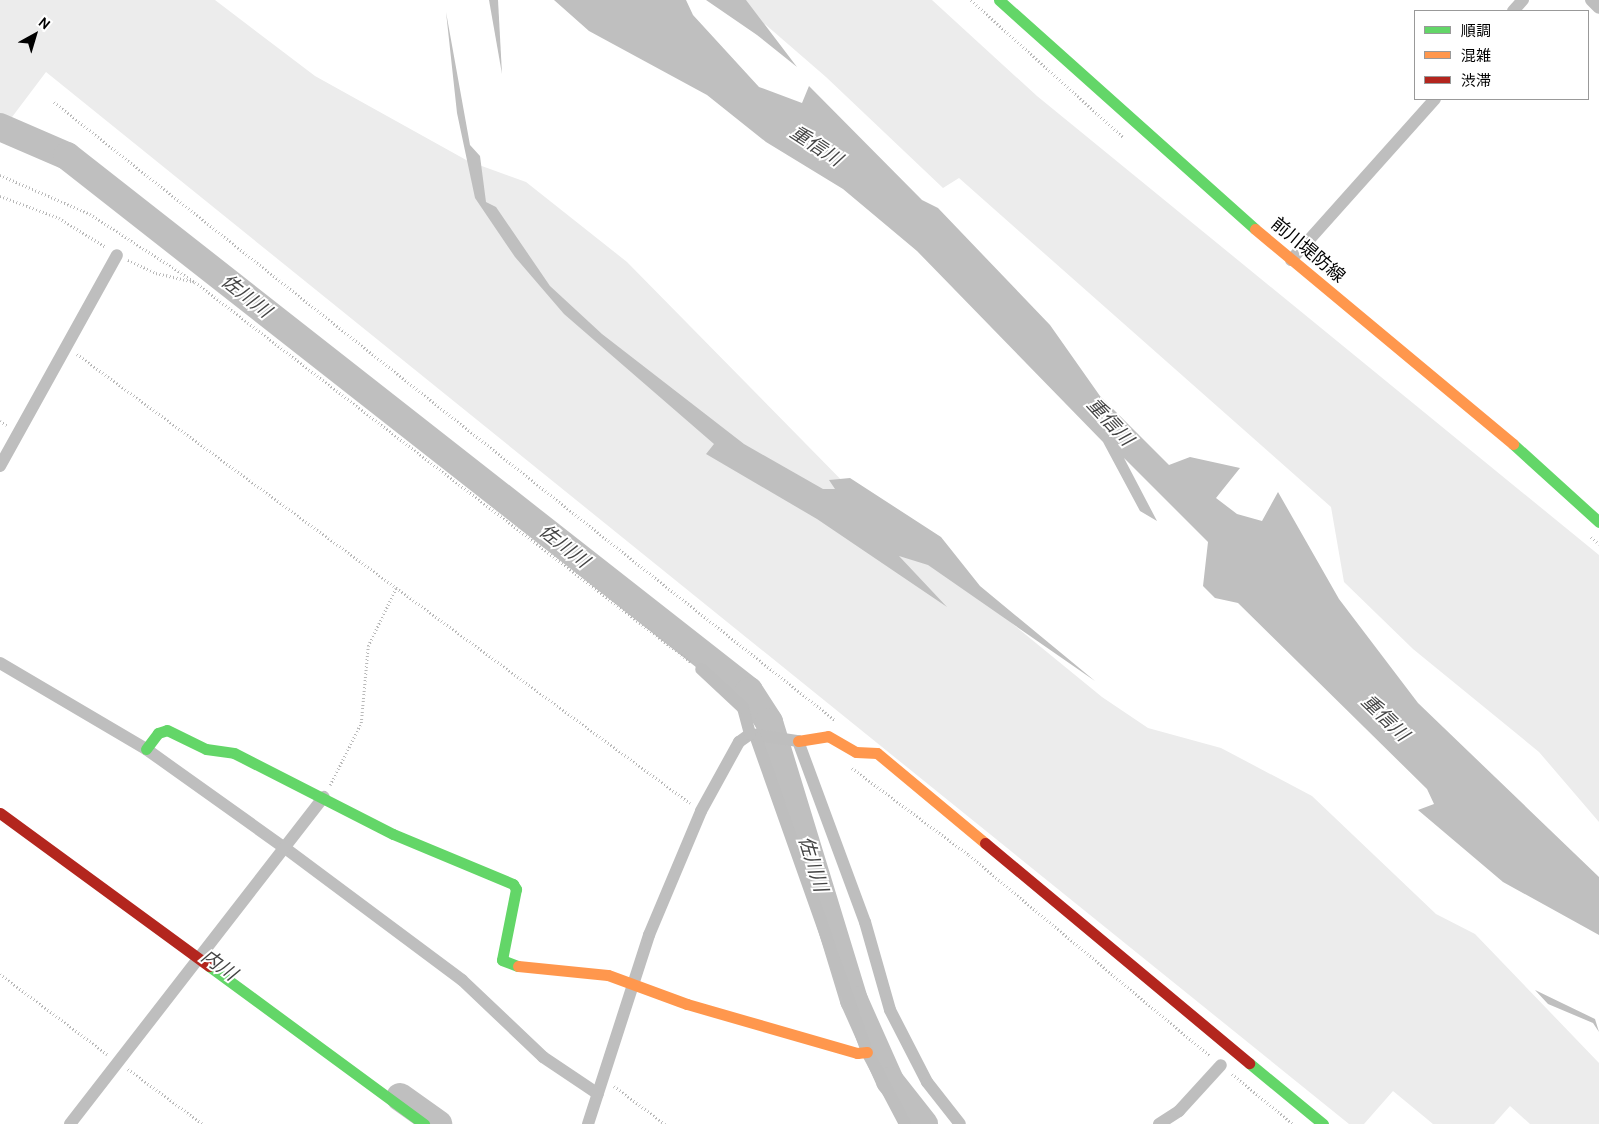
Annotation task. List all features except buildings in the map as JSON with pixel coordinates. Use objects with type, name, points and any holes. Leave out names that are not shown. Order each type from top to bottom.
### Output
[{"type":"street","name":"前川堤防線","points":[[999,0],[1291,260],[1599,522]]},
{"type":"street","points":[[1514,10],[1523,0]]},
{"type":"street","points":[[1591,0],[1599,8]]},
{"type":"street","points":[[1291,260],[1434,100]]},
{"type":"street","points":[[0,466],[118,255]]},
{"type":"street","points":[[0,662],[146,749],[285,848],[462,980],[543,1058],[598,1094]]},
{"type":"street","points":[[701,669],[743,708],[756,737],[866,1052],[905,1124]]},
{"type":"street","points":[[146,749],[158,733],[167,730],[206,749],[240,755],[393,834],[513,884],[516,889],[502,960],[508,965],[608,975],[784,1033],[866,1052]]},
{"type":"street","points":[[588,1124],[632,984],[701,811],[739,742],[756,737],[794,741],[828,736],[856,752],[877,753],[1323,1124]]},
{"type":"street","points":[[794,741],[865,922],[890,1010],[927,1082],[960,1124]]},
{"type":"street","points":[[70,1124],[116,1061],[324,797]]},
{"type":"street","points":[[0,813],[424,1124]]},
{"type":"street","points":[[1159,1124],[1179,1111],[1221,1065]]},
{"type":"path","points":[[54,102],[838,722]]},
{"type":"path","points":[[0,174],[90,214],[195,282],[701,669]]},
{"type":"path","points":[[0,196],[59,218],[118,255],[156,273],[195,282]]},
{"type":"path","points":[[66,346],[701,811]]},
{"type":"path","points":[[324,797],[361,723],[368,646],[396,588]]},
{"type":"path","points":[[845,764],[969,855],[1293,1124]]},
{"type":"path","points":[[0,974],[202,1124]]},
{"type":"path","points":[[603,1077],[665,1124]]},
{"type":"shaded area","points":[[0,0],[215,0],[315,76],[468,161],[526,182],[627,262],[860,499],[1102,697],[1148,728],[1221,748],[1312,796],[1436,914],[1475,934],[1599,1063],[1599,1124],[1530,1124],[1510,1106],[1494,1124],[1433,1124],[1393,1091],[1364,1124],[1349,1124],[46,72],[0,133]]},
{"type":"shaded area","points":[[728,0],[932,0],[1037,96],[1599,555],[1599,822],[1539,752],[1413,649],[1344,582],[1331,507],[959,178],[943,188],[826,77],[766,25]]},
{"type":"water","points":[[489,0],[498,0],[502,74]]},
{"type":"water","name":"重信川","points":[[554,0],[686,0],[693,15],[759,87],[802,103],[809,86],[922,200],[938,208],[1050,325],[1100,396],[1169,465],[1190,457],[1240,468],[1216,498],[1237,514],[1262,521],[1278,492],[1339,599],[1418,703],[1599,877],[1599,935],[1503,882],[1418,810],[1434,804],[1427,789],[1238,603],[1215,598],[1203,586],[1208,542],[1124,458],[1157,521],[1140,511],[1103,442],[917,251],[843,189],[766,142],[707,95],[589,31]]},
{"type":"water","points":[[706,0],[746,0],[797,67],[757,35]]},
{"type":"water","points":[[446,12],[470,145],[480,156],[486,202],[496,207],[550,286],[602,334],[744,444],[823,489],[835,489],[829,480],[850,478],[941,537],[980,586],[1095,681],[928,565],[899,556],[947,607],[817,519],[706,454],[714,444],[564,314],[515,257],[475,198],[457,113]]},
{"type":"water","points":[[1535,990],[1595,1019],[1599,1032],[1593,1023],[1548,1004]]},
{"type":"waterway","name":"佐川川","points":[[0,127],[67,156],[749,691],[769,722],[854,1000],[890,1081],[924,1124]]},
{"type":"waterway","name":"内川","points":[[400,1097],[438,1124]]},
{"type":"traffic: fast","points":[[999,0],[1255,229]]},
{"type":"traffic: fast","points":[[1513,444],[1599,522]]},
{"type":"traffic: fast","points":[[146,749],[158,733],[167,730],[206,749],[234,753],[393,834],[513,884],[516,889],[502,960],[518,966]]},
{"type":"traffic: fast","points":[[209,966],[424,1124]]},
{"type":"traffic: fast","points":[[1249,1063],[1323,1124]]},
{"type":"traffic: slow","points":[[1255,229],[1513,444]]},
{"type":"traffic: slow","points":[[798,741],[828,736],[856,752],[877,753],[985,843]]},
{"type":"traffic: slow","points":[[518,966],[608,975],[687,1004],[857,1053],[867,1052]]},
{"type":"traffic: jam","points":[[0,813],[209,966]]},
{"type":"traffic: jam","points":[[985,843],[1249,1063]]}]
